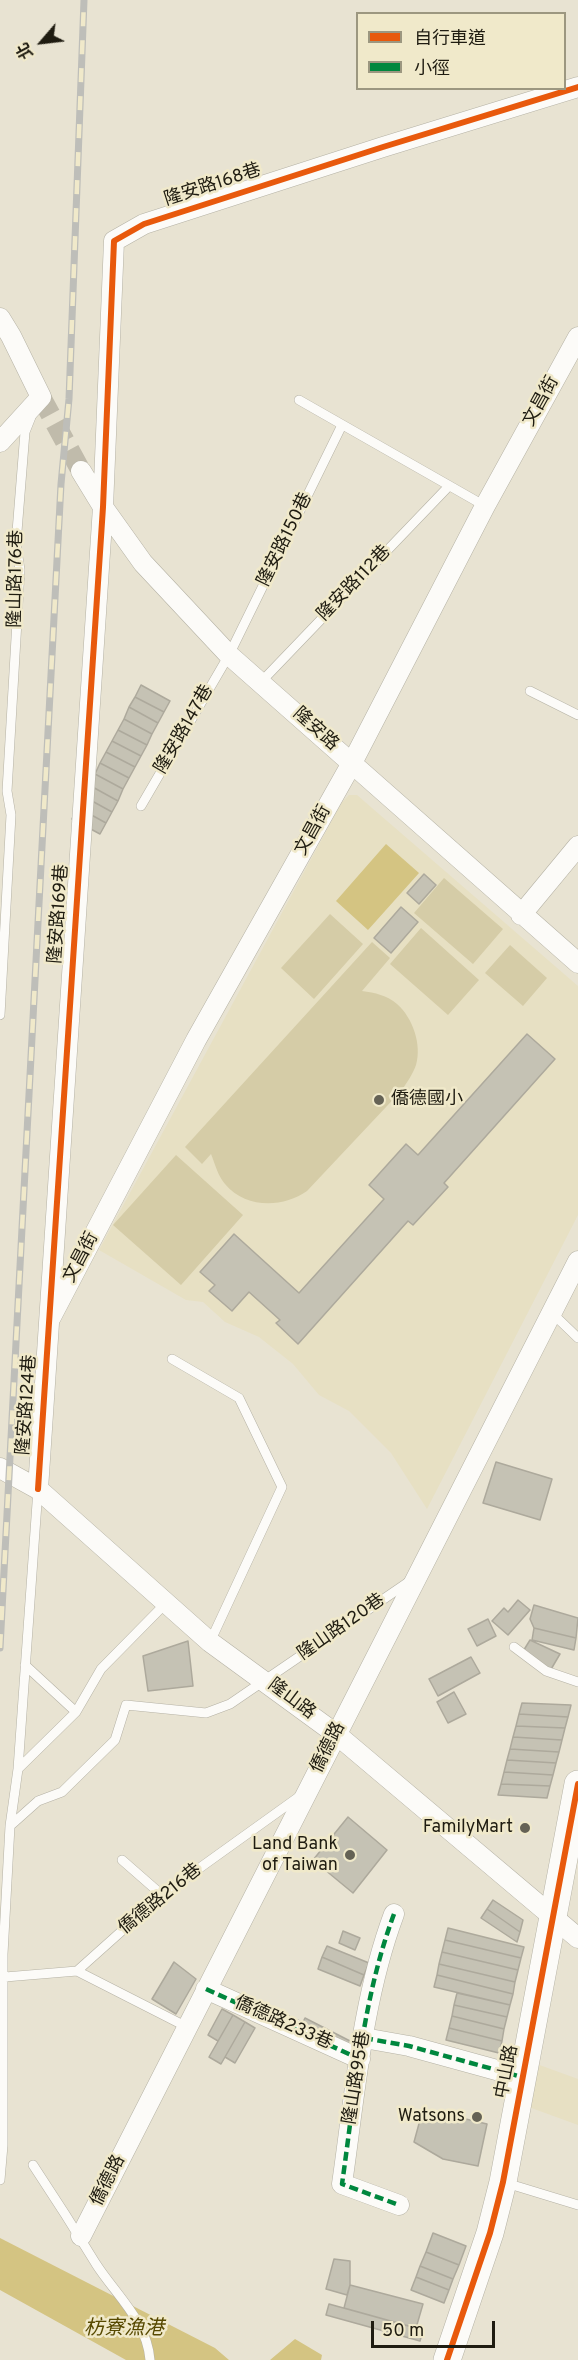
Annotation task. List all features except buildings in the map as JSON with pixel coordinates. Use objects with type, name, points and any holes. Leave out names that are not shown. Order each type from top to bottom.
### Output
[{"type":"street","name":"隆安路168巷","points":[[103,507],[114,241],[144,224],[578,87]]},
{"type":"street","points":[[0,318],[41,397],[0,441]]},
{"type":"street","name":"文昌街","points":[[48,1324],[196,1040],[352,763],[485,506],[578,336]]},
{"type":"street","name":"隆安路","points":[[81,471],[103,507],[143,563],[229,655],[578,963]]},
{"type":"street","name":"隆安路169巷","points":[[48,1324],[103,507]]},
{"type":"street","points":[[521,915],[578,846]]},
{"type":"street","name":"僑德路","points":[[81,2236],[578,1261]]},
{"type":"street","name":"隆安路124巷","points":[[38,1489],[48,1324]]},
{"type":"street","name":"隆山路","points":[[0,1468],[38,1489],[210,1642],[336,1734],[578,1938]]},
{"type":"street","name":"中山路","points":[[447,2360],[490,2233],[503,2182],[578,1784]]},
{"type":"street","name":"隆山路95巷","points":[[394,1914],[381,1950],[364,2038],[342,2184],[399,2205]]},
{"type":"street","name":"僑德路233巷","points":[[207,1989],[360,2059]]},
{"type":"street","points":[[364,2038],[409,2046],[522,2077]]},
{"type":"lane","name":"隆山路176巷","points":[[0,1015],[11,815],[4,790],[20,570],[16,544],[25,432],[41,397]]},
{"type":"lane","points":[[299,400],[485,506]]},
{"type":"lane","name":"隆安路150巷","points":[[229,655],[342,425]]},
{"type":"lane","name":"隆安路112巷","points":[[261,682],[449,486]]},
{"type":"lane","name":"隆安路147巷","points":[[141,806],[229,655]]},
{"type":"lane","points":[[530,691],[578,715]]},
{"type":"lane","points":[[550,1312],[578,1338]]},
{"type":"lane","points":[[172,1359],[239,1398],[282,1488],[210,1642]]},
{"type":"lane","points":[[0,2180],[3,2145],[3,1954],[10,1826],[18,1769],[38,1489]]},
{"type":"lane","name":"隆山路120巷","points":[[10,1826],[38,1801],[62,1792],[115,1740],[126,1704],[206,1713],[230,1704],[418,1575]]},
{"type":"lane","points":[[18,1769],[76,1712],[101,1669],[166,1603]]},
{"type":"lane","points":[[514,1647],[546,1671],[578,1682]]},
{"type":"lane","points":[[25,1665],[76,1712]]},
{"type":"lane","name":"僑德路216巷","points":[[77,1971],[162,1895],[307,1791]]},
{"type":"lane","points":[[122,1860],[162,1895]]},
{"type":"lane","points":[[4,1977],[77,1971],[188,2027]]},
{"type":"lane","points":[[33,2165],[81,2236],[97,2265],[137,2319],[149,2349],[150,2360]]},
{"type":"lane","points":[[503,2182],[578,2205]]},
{"type":"shaded area","name":"僑德國小","points":[[349,795],[357,795],[578,986],[578,1215],[427,1509],[391,1453],[349,1411],[319,1395],[293,1364],[259,1337],[225,1322],[203,1302],[186,1300],[99,1250],[342,802]]},
{"type":"shaded area","points":[[444,878],[503,929],[473,964],[414,913]]},
{"type":"shaded area","points":[[330,914],[363,944],[314,999],[281,968]]},
{"type":"shaded area","points":[[421,928],[479,980],[448,1015],[390,964]]},
{"type":"shaded area","points":[[372,942],[390,958],[362,991],[389,998],[408,1017],[415,1032],[418,1049],[413,1072],[402,1090],[307,1191],[287,1201],[276,1203],[254,1202],[243,1198],[225,1184],[211,1154],[202,1164],[185,1147]]},
{"type":"shaded area","points":[[510,945],[547,978],[523,1006],[485,973]]},
{"type":"shaded area","points":[[176,1155],[243,1215],[181,1285],[113,1225]]},
{"type":"shaded area","points":[[523,2059],[578,2079],[578,2125],[515,2102]]},
{"type":"water","points":[[386,844],[419,873],[368,930],[336,901]]},
{"type":"water","name":"枋寮漁港","points":[[0,2238],[215,2348],[229,2360],[126,2360],[0,2290]]},
{"type":"water","points":[[295,2339],[322,2355],[321,2360],[270,2360]]},
{"type":"tunnel","points":[[41,397],[81,471]]},
{"type":"railway","points":[[0,1648],[61,484],[69,399],[84,0]]},
{"type":"marked path","points":[[394,1914],[383,1947],[367,2013],[342,2184],[399,2205]]},
{"type":"marked path","points":[[206,1989],[360,2059]]},
{"type":"marked path","points":[[364,2038],[409,2046],[522,2077]]},
{"type":"cycle path","points":[[38,1489],[103,507],[114,241],[144,224],[578,87]]},
{"type":"cycle path","points":[[447,2360],[490,2233],[503,2182],[578,1784]]},
{"type":"place","name":"僑德國小","points":[[379,1100]]},
{"type":"place","name":"FamilyMart","points":[[525,1828]]},
{"type":"place","name":"Land Bank of Taiwan","points":[[350,1855]]},
{"type":"place","name":"Watsons","points":[[477,2117]]}]
